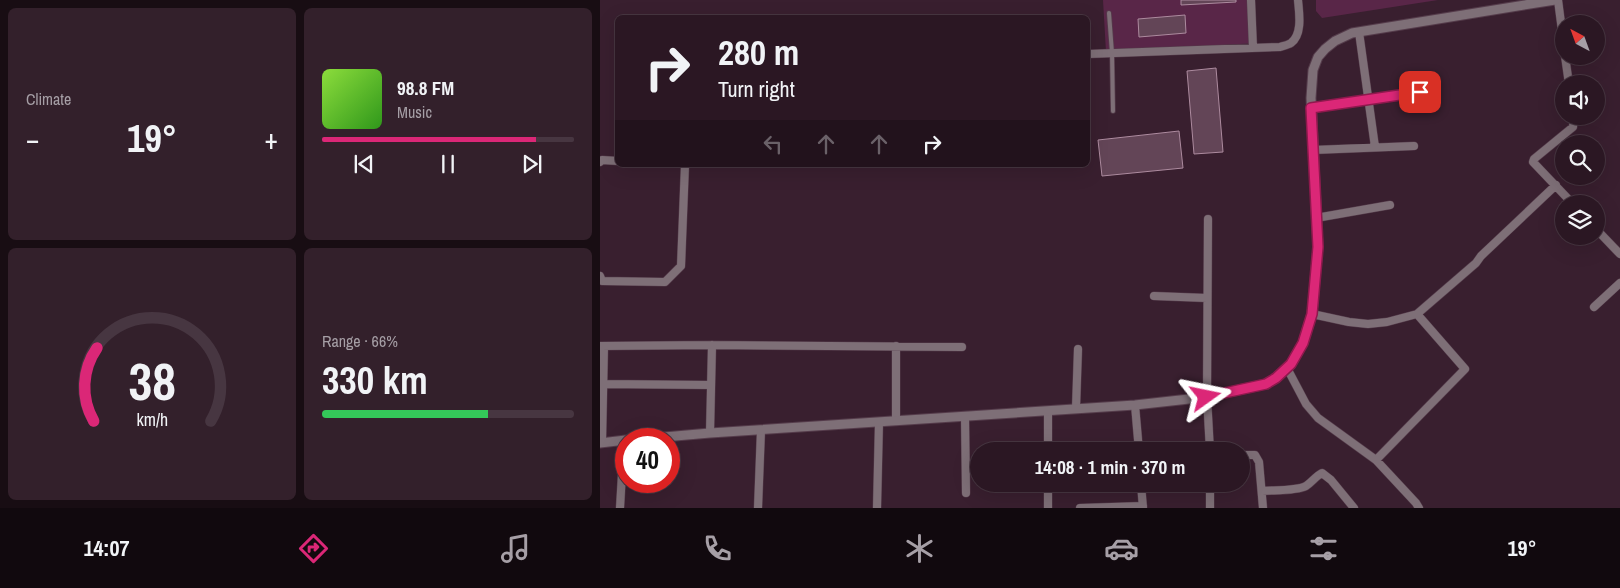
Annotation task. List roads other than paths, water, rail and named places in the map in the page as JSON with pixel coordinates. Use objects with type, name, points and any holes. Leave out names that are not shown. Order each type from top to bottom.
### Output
[{"type":"street","points":[[1251,0],[1253,48]]},
{"type":"street","points":[[1090,54],[1280,48],[1292,42],[1296,36],[1299,26],[1298,0]]},
{"type":"street","points":[[680,436],[1135,405],[1206,397],[1266,384],[1291,364],[1303,343],[1312,314],[1318,247],[1311,108],[1313,70],[1318,57],[1335,41],[1352,33],[1557,0],[1559,15]]},
{"type":"street","points":[[1359,32],[1375,147]]},
{"type":"street","points":[[1311,108],[1420,92]]},
{"type":"street","points":[[1562,135],[1573,125]]},
{"type":"street","points":[[1555,141],[1534,158],[1533,162],[1555,184]]},
{"type":"street","points":[[1313,150],[1414,146]]},
{"type":"street","points":[[600,162],[602,160],[615,161]]},
{"type":"street","points":[[600,276],[602,281],[665,282],[681,266],[685,167]]},
{"type":"street","points":[[1312,314],[1368,324],[1387,322],[1417,314],[1476,263],[1481,256],[1556,185],[1564,195]]},
{"type":"street","points":[[1316,218],[1390,205]]},
{"type":"street","points":[[1208,219],[1206,397],[1209,442]]},
{"type":"street","points":[[1605,238],[1620,254]]},
{"type":"street","points":[[1594,307],[1620,283]]},
{"type":"street","points":[[1154,296],[1207,298]]},
{"type":"street","points":[[1376,460],[1465,369],[1417,314]]},
{"type":"street","points":[[710,433],[712,345]]},
{"type":"street","points":[[615,441],[601,443],[602,346],[962,347]]},
{"type":"street","points":[[896,346],[896,421]]},
{"type":"street","points":[[1076,408],[1078,348]]},
{"type":"street","points":[[1286,368],[1306,404],[1318,418],[1376,460],[1419,508]]},
{"type":"street","points":[[602,384],[711,384]]},
{"type":"street","points":[[1135,405],[1138,442]]},
{"type":"street","points":[[1048,411],[1048,442]]},
{"type":"street","points":[[965,416],[966,493]]},
{"type":"street","points":[[877,508],[879,422]]},
{"type":"street","points":[[758,508],[762,430]]},
{"type":"street","points":[[1250,454],[1255,455],[1257,458],[1263,508]]},
{"type":"street","points":[[1262,491],[1302,488],[1322,473],[1354,508]]},
{"type":"street","points":[[1048,492],[1048,508]]},
{"type":"street","points":[[1080,508],[1143,507],[1142,492]]},
{"type":"street","points":[[1210,492],[1210,508]]},
{"type":"street","points":[[620,508],[621,493]]},
{"type":"lane","points":[[1109,13],[1113,112]]}]
